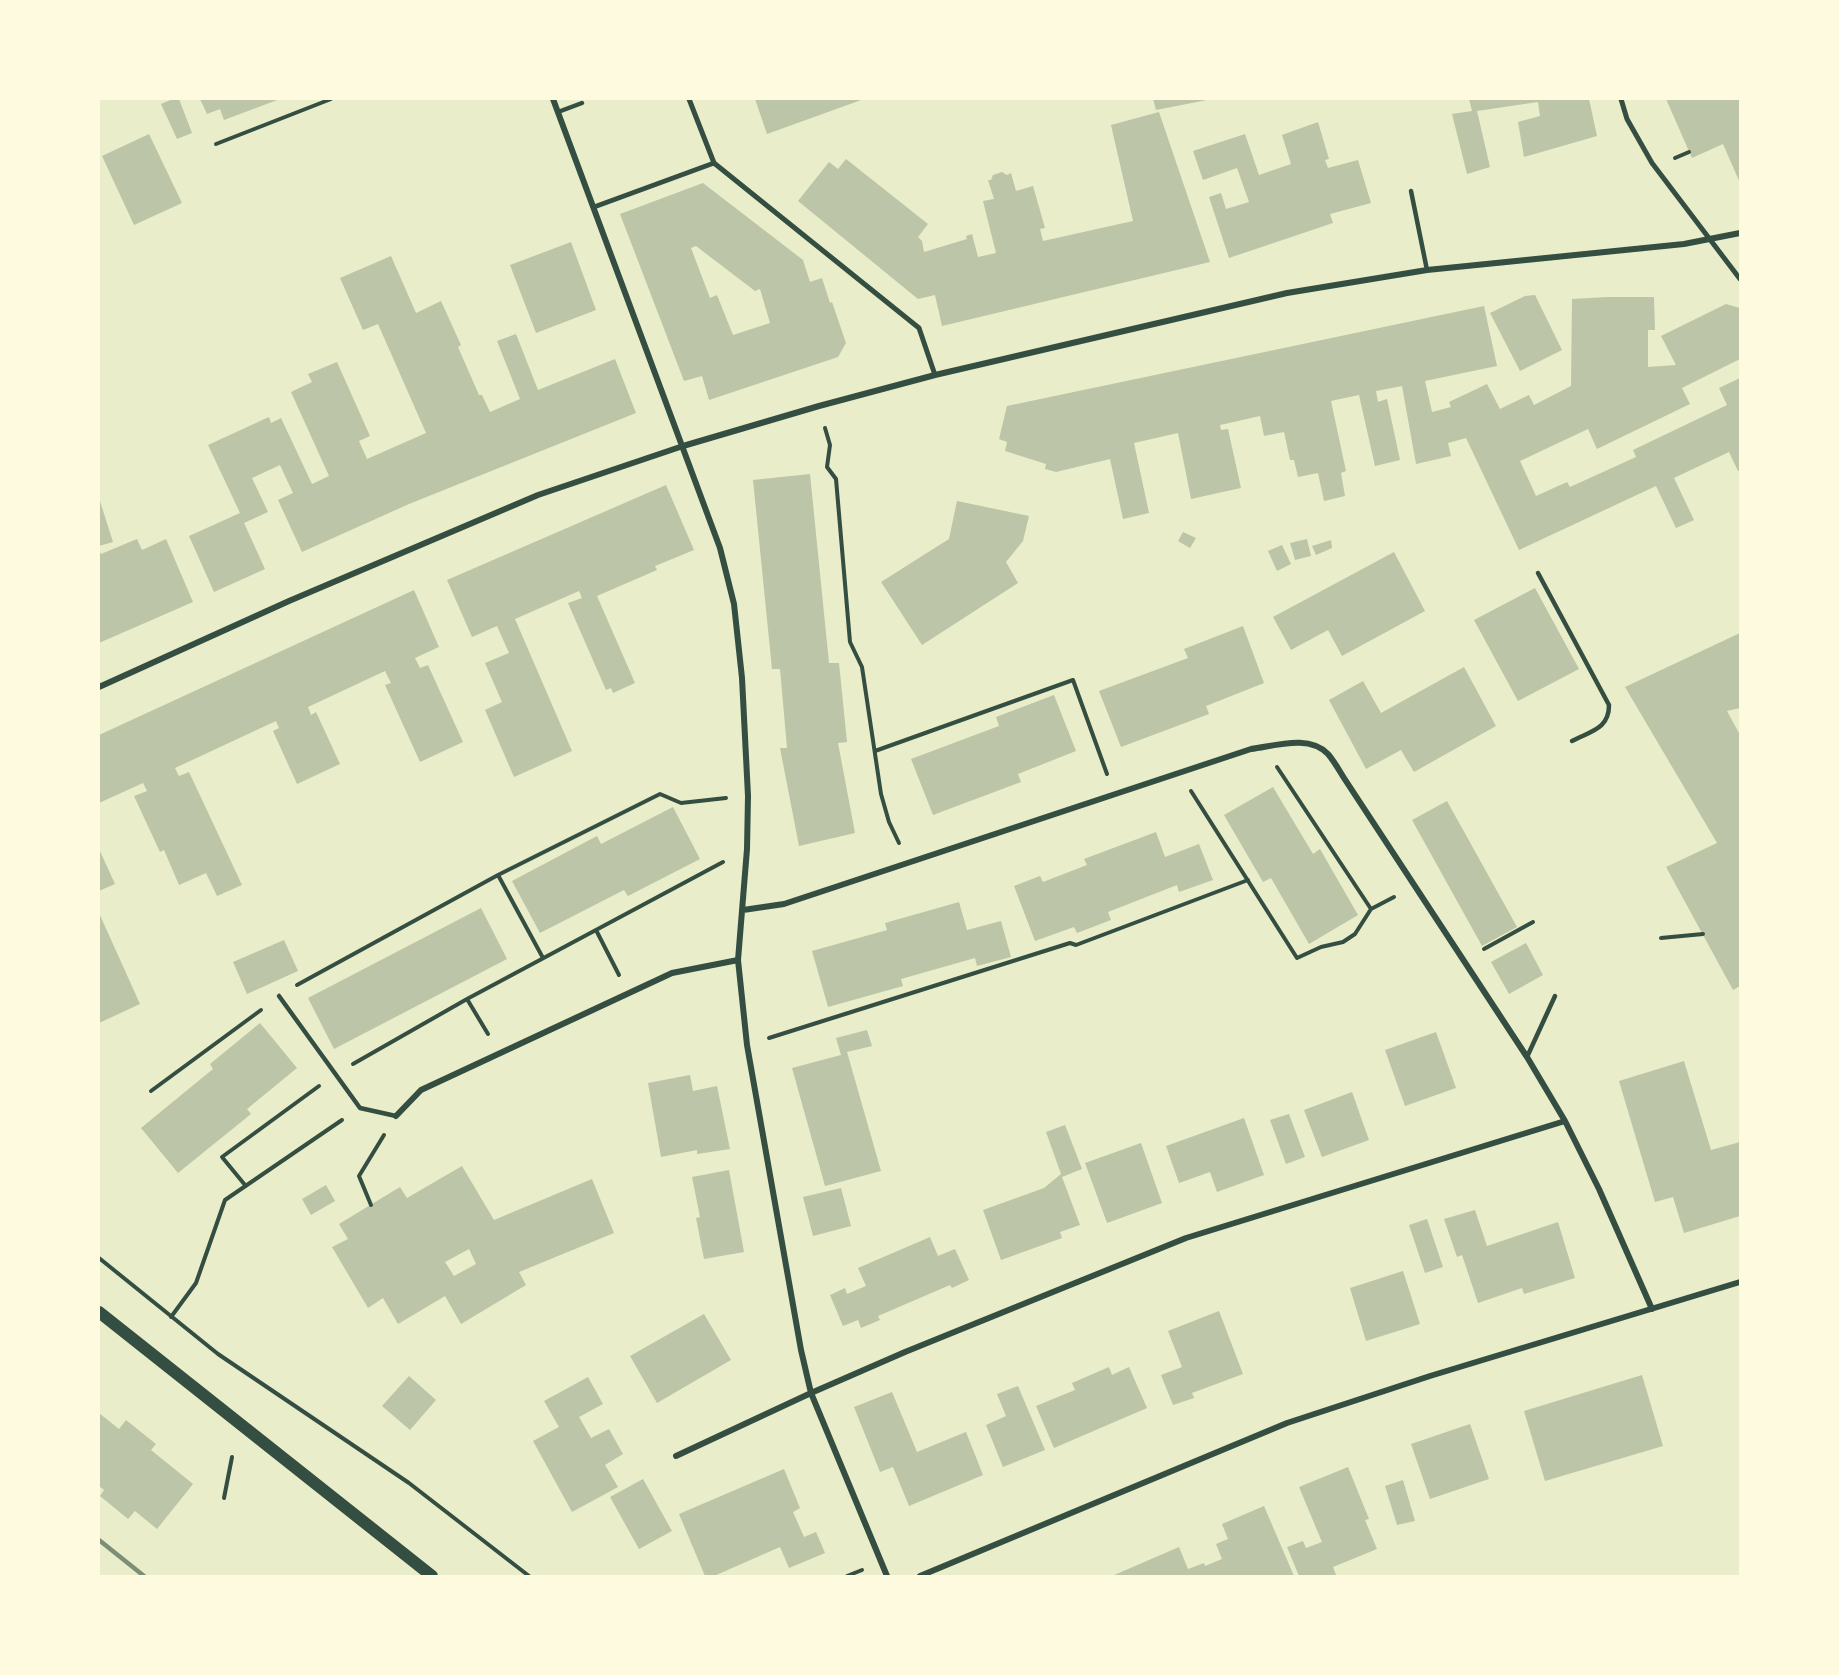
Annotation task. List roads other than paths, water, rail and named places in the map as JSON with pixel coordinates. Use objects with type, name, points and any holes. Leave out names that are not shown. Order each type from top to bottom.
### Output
[{"type":"main road","points":[[99,1312],[428,1572],[439,1576]]},
{"type":"street","points":[[553,99],[720,548],[734,604],[742,678],[748,796],[747,849],[738,960],[747,1045],[801,1350],[811,1393],[887,1576]]},
{"type":"street","points":[[689,99],[714,163],[920,328],[936,375]]},
{"type":"street","points":[[1621,99],[1627,119],[1652,163],[1740,279]]},
{"type":"street","points":[[594,207],[714,163]]},
{"type":"street","points":[[99,687],[299,597],[538,495],[683,446],[819,406],[936,375],[1287,293],[1427,270],[1710,240],[1740,233]]},
{"type":"street","points":[[743,909],[784,904],[1251,749],[1299,742],[1312,743],[1327,753],[1527,1057],[1565,1121],[1599,1189],[1652,1309]]},
{"type":"street","points":[[396,1116],[421,1090],[672,974],[738,960]]},
{"type":"street","points":[[676,1456],[811,1393],[1001,1312],[1186,1238],[1565,1121]]},
{"type":"street","points":[[920,1576],[1287,1423],[1430,1376],[1740,1282]]},
{"type":"lane","points":[[558,112],[582,103]]},
{"type":"lane","points":[[1412,191],[1427,270]]},
{"type":"lane","points":[[1538,573],[1609,705],[1609,716],[1604,724],[1572,741]]},
{"type":"lane","points":[[279,996],[360,1108],[396,1116]]},
{"type":"lane","points":[[1527,1057],[1555,996]]},
{"type":"railway","points":[[99,1540],[144,1576]]}]
